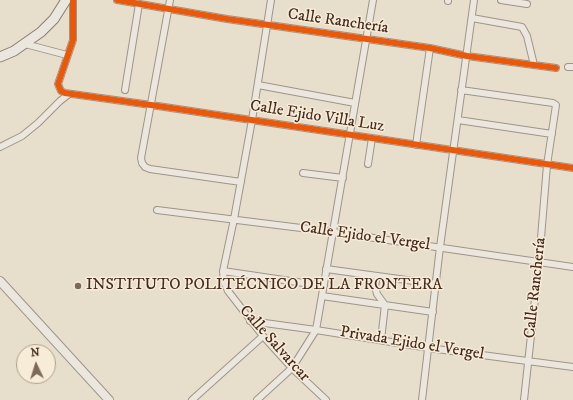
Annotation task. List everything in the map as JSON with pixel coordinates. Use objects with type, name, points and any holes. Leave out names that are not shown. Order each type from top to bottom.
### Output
[{"type":"main road","points":[[0,57],[25,44],[41,32],[51,22],[66,0]]},
{"type":"street","points":[[25,44],[67,55],[73,35],[73,0]]},
{"type":"street","name":"Calle Ranchería","points":[[117,0],[367,40],[430,48],[467,56],[556,68]]},
{"type":"street","points":[[170,0],[141,158],[143,165],[150,169],[241,182]]},
{"type":"street","points":[[271,0],[252,120],[223,271],[324,286]]},
{"type":"street","points":[[257,400],[292,368],[316,330],[343,178],[349,134],[374,0]]},
{"type":"street","points":[[422,400],[440,247],[474,0]]},
{"type":"street","points":[[501,0],[527,4]]},
{"type":"street","points":[[125,90],[139,4]]},
{"type":"street","points":[[472,18],[521,26],[527,36],[534,65]]},
{"type":"street","points":[[416,144],[430,48]]},
{"type":"street","name":"Calle Ejido Villa Luz","points":[[67,55],[58,84],[59,89],[69,94],[573,168]]},
{"type":"street","points":[[258,85],[355,103]]},
{"type":"street","name":"Calle Ranchería","points":[[461,90],[555,104],[524,400]]},
{"type":"street","points":[[0,147],[16,140],[34,127],[60,100],[69,94]]},
{"type":"street","points":[[458,120],[552,134]]},
{"type":"street","points":[[368,164],[372,138]]},
{"type":"street","points":[[303,173],[343,178]]},
{"type":"street","name":"Calle Ejido el Vergel","points":[[157,210],[333,232],[573,267]]},
{"type":"street","points":[[326,269],[436,284]]},
{"type":"street","name":"Calle Salvarcar","points":[[223,271],[225,286],[250,320],[292,368],[322,399]]},
{"type":"street","points":[[377,276],[377,294],[385,305],[380,340]]},
{"type":"street","points":[[0,281],[109,400]]},
{"type":"street","name":"Privada Ejido el Vergel","points":[[322,296],[433,312]]},
{"type":"street","name":"Privada Ejido el Vergel","points":[[250,320],[429,348],[573,367]]},
{"type":"street","points":[[192,400],[263,336]]},
{"type":"cycle path","points":[[73,0],[73,40],[58,84],[61,91],[65,93],[573,168]]},
{"type":"cycle path","points":[[117,0],[227,19],[430,48],[467,56],[556,68]]},
{"type":"place","name":"INSTITUTO POLITÉCNICO DE LA FRONTERA","points":[[78,286]]}]
